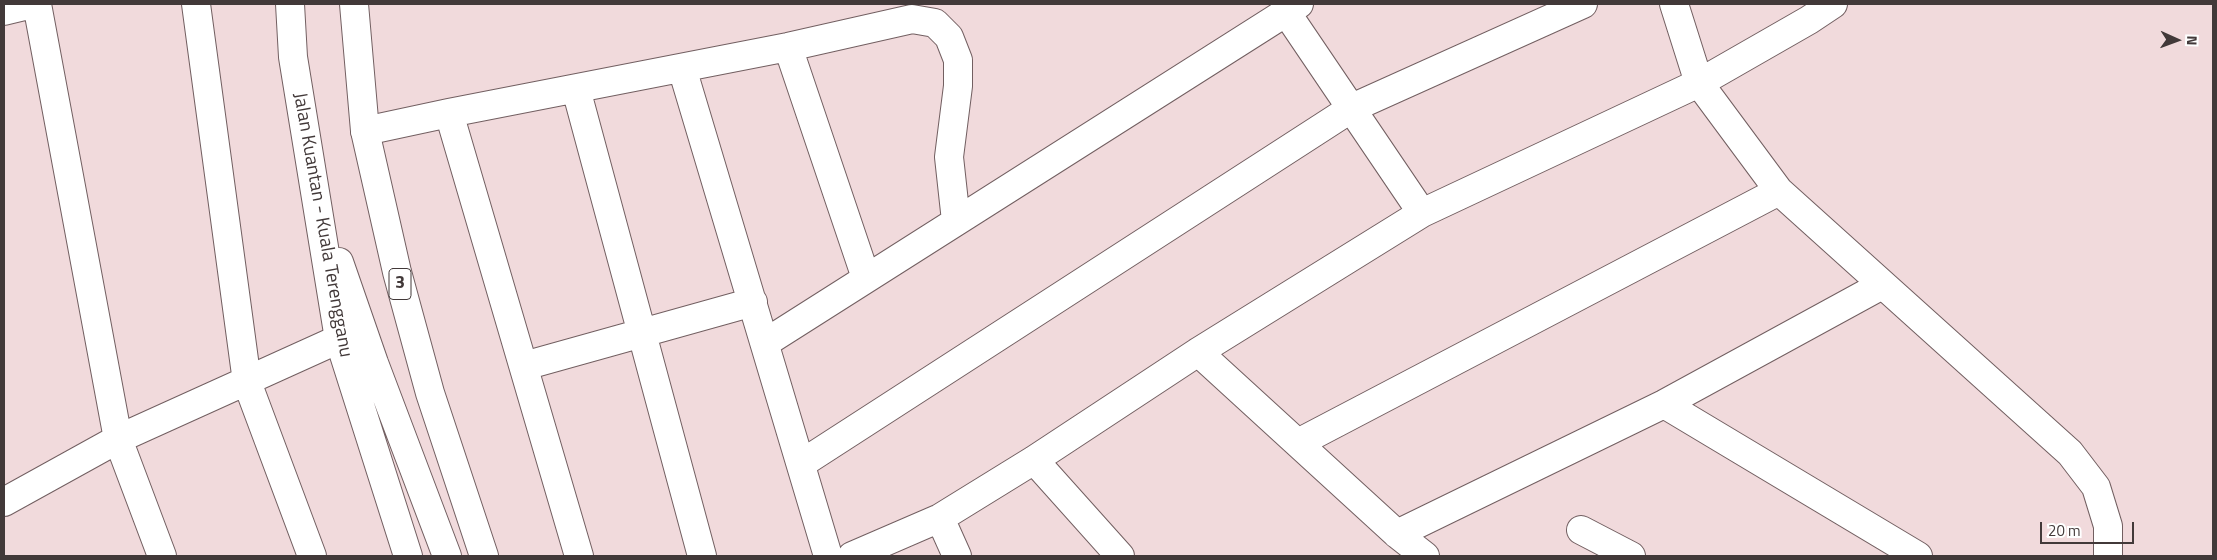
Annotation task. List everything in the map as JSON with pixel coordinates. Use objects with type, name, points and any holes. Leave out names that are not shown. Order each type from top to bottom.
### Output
[{"type":"main road","points":[[4,11],[35,4],[118,439],[162,556]]},
{"type":"main road","points":[[196,4],[247,382],[312,556]]},
{"type":"main road","name":"Jalan Kuantan - Kuala Terengganu","points":[[290,4],[293,57],[339,339],[408,556]]},
{"type":"main road","name":"3","points":[[354,4],[364,131],[397,272],[427,384],[484,556]]},
{"type":"main road","points":[[801,464],[1352,108],[1547,10],[1583,4]]},
{"type":"main road","points":[[1674,4],[1699,83],[1779,191],[2070,453],[2096,487],[2108,526],[2108,556]]},
{"type":"main road","points":[[852,556],[940,518],[1034,460],[1198,352],[1422,213],[1699,83],[1809,20],[1833,4]]},
{"type":"main road","points":[[764,343],[1292,8],[1352,108],[1422,213]]},
{"type":"main road","points":[[364,131],[788,47],[912,20],[935,23],[949,37],[958,60],[958,86],[949,158],[956,221]]},
{"type":"main road","points":[[788,47],[866,278]]},
{"type":"main road","points":[[682,68],[828,556]]},
{"type":"main road","points":[[576,88],[702,556]]},
{"type":"main road","points":[[449,113],[580,556]]},
{"type":"main road","points":[[313,186],[374,363],[447,556]]},
{"type":"main road","points":[[1298,443],[1779,191]]},
{"type":"main road","points":[[1397,534],[1664,404],[1882,285]]},
{"type":"main road","points":[[524,366],[752,302]]},
{"type":"main road","points":[[4,502],[118,439],[339,339]]},
{"type":"main road","points":[[1198,352],[1397,534],[1425,556]]},
{"type":"main road","points":[[1664,404],[1918,556]]},
{"type":"main road","points":[[1034,460],[1120,556]]},
{"type":"main road","points":[[940,518],[957,556]]},
{"type":"main road","points":[[1580,530],[1631,556]]}]
